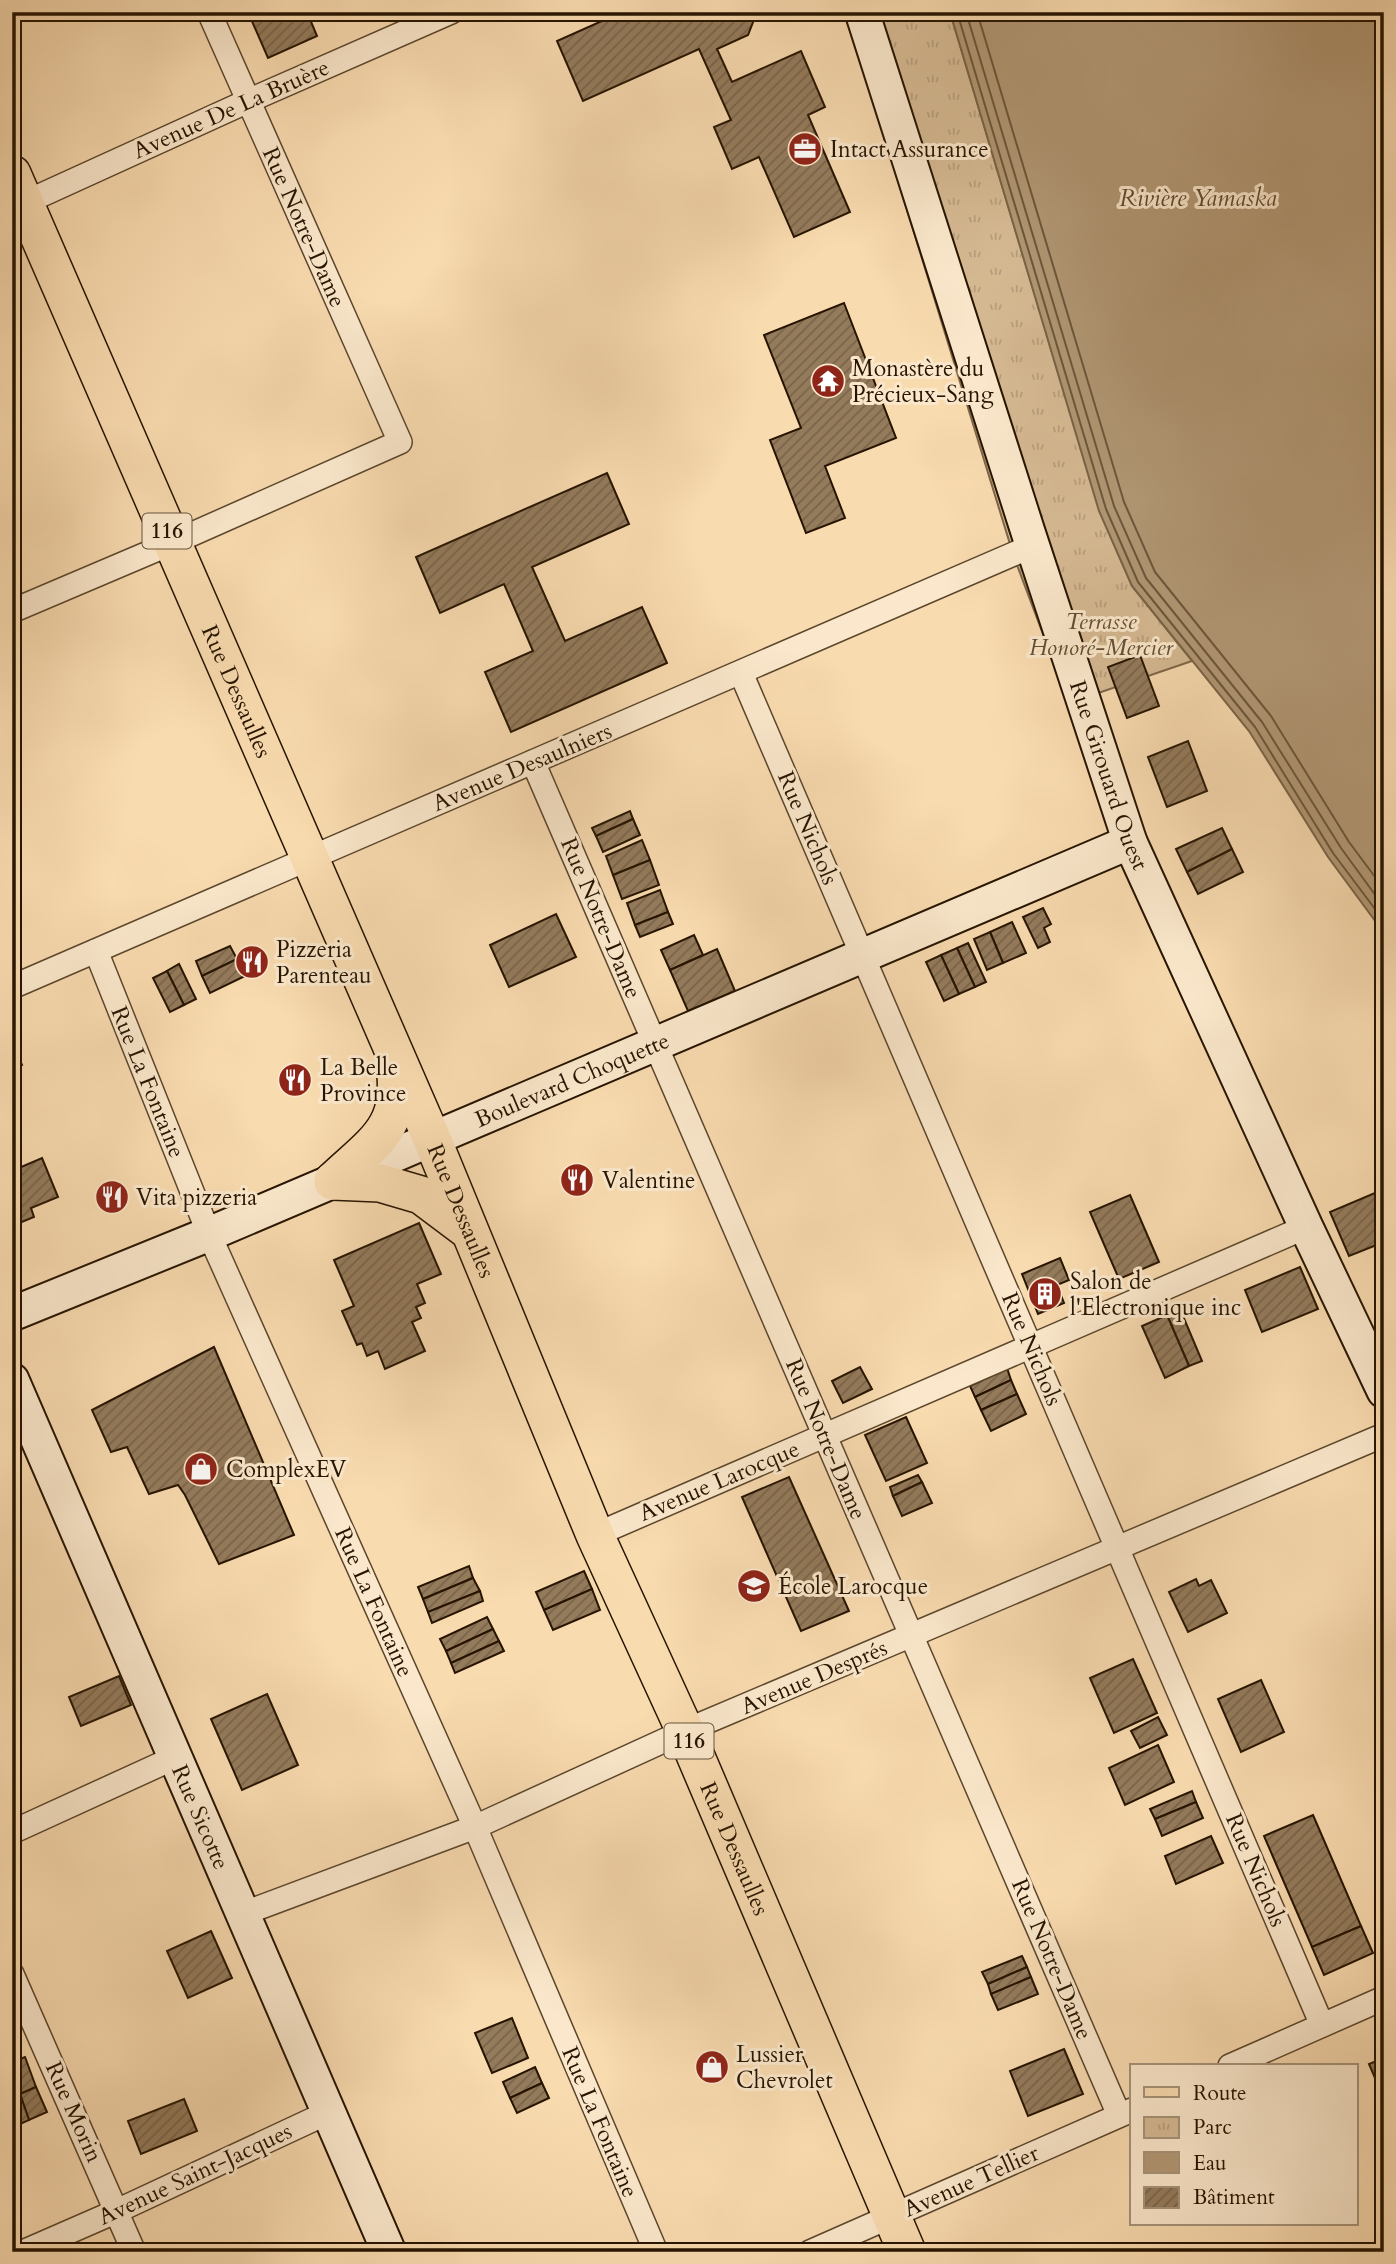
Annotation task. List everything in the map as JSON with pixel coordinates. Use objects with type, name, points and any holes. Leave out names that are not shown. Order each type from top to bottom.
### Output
[{"type":"main road","name":"Rue Dessaulles","points":[[16,195],[172,543],[432,1139],[595,1535],[685,1731],[907,2252]]},
{"type":"main road","points":[[333,1181],[384,1133],[392,1120],[396,1108],[397,1080],[393,1051]]},
{"type":"main road","points":[[333,1181],[380,1183],[421,1195],[470,1232]]},
{"type":"street","name":"Rue Notre-Dame","points":[[172,543],[400,442],[209,12]]},
{"type":"street","name":"Avenue De La Bruère","points":[[16,195],[248,100],[451,12]]},
{"type":"street","name":"Rue Girouard Ouest","points":[[862,12],[1032,546],[1130,842],[1384,1391]]},
{"type":"street","points":[[12,611],[172,543]]},
{"type":"street","name":"Avenue Desaulniers","points":[[12,987],[1032,546]]},
{"type":"street","name":"Rue Nichols","points":[[741,673],[1322,2025]]},
{"type":"street","name":"Rue Notre-Dame","points":[[533,762],[912,1637],[1126,2112]]},
{"type":"street","name":"Boulevard Choquette","points":[[12,1314],[209,1234],[1130,842]]},
{"type":"street","name":"Rue La Fontaine","points":[[96,951],[209,1234],[475,1827],[656,2252]]},
{"type":"street","name":"Avenue Larocque","points":[[595,1535],[1306,1227]]},
{"type":"street","name":"Rue Sicotte","points":[[12,1380],[389,2252]]},
{"type":"street","name":"Avenue Després","points":[[242,1914],[475,1827],[685,1731],[1384,1435]]},
{"type":"street","points":[[12,1832],[174,1758]]},
{"type":"street","name":"Rue Morin","points":[[12,1974],[134,2252]]},
{"type":"street","points":[[1234,2064],[1384,1998]]},
{"type":"street","name":"Avenue Saint-Jacques","points":[[23,2252],[329,2112]]},
{"type":"street","name":"Avenue Tellier","points":[[810,2252],[1126,2112]]},
{"type":"green space","name":"Terrasse Honoré-Mercier","points":[[846,12],[950,12],[1100,512],[1132,586],[1192,661],[1069,703],[1014,557]]},
{"type":"water","name":"Rivière Yamaska","points":[[950,12],[1384,12],[1384,933],[1328,857],[1249,731],[1132,586],[1099,511]]},
{"type":"building","points":[[248,12],[307,12],[317,36],[268,58]]},
{"type":"building","points":[[622,12],[757,12],[748,35],[717,49],[732,82],[801,51],[825,107],[808,115],[850,212],[794,237],[759,157],[732,169],[714,127],[731,120],[699,49],[583,101],[557,41]]},
{"type":"building","name":"Monastère du Précieux-Sang","points":[[844,303],[896,438],[825,466],[845,518],[806,533],[770,440],[801,428],[764,335]]},
{"type":"building","points":[[607,473],[629,524],[532,567],[565,641],[642,607],[667,663],[511,732],[485,672],[533,651],[504,584],[440,613],[416,557]]},
{"type":"building","points":[[1140,655],[1159,706],[1127,718],[1108,667]]},
{"type":"building","points":[[1188,741],[1207,791],[1167,807],[1148,757]]},
{"type":"building","points":[[630,811],[633,819],[596,836],[592,828]]},
{"type":"building","points":[[633,819],[640,835],[603,852],[596,836]]},
{"type":"building","points":[[1222,828],[1232,849],[1187,872],[1176,849]]},
{"type":"building","points":[[642,840],[650,860],[613,875],[606,856]]},
{"type":"building","points":[[1232,849],[1243,872],[1198,894],[1187,872]]},
{"type":"building","points":[[650,860],[659,885],[622,899],[613,875]]},
{"type":"building","points":[[660,890],[668,912],[635,925],[627,903]]},
{"type":"building","points":[[1043,908],[1051,924],[1044,928],[1050,942],[1038,948],[1023,917]]},
{"type":"building","points":[[668,912],[673,924],[640,937],[635,925]]},
{"type":"building","points":[[556,914],[576,957],[509,987],[490,945]]},
{"type":"building","points":[[1012,922],[1026,953],[1003,963],[990,932]]},
{"type":"building","points":[[990,932],[1003,963],[987,970],[974,939]]},
{"type":"building","points":[[694,935],[703,955],[670,970],[661,950]]},
{"type":"building","points":[[968,943],[986,982],[975,987],[957,948]]},
{"type":"building","points":[[230,946],[237,959],[202,976],[196,961]]},
{"type":"building","points":[[957,948],[975,987],[959,994],[941,955]]},
{"type":"building","points":[[717,949],[735,991],[688,1011],[670,970]]},
{"type":"building","points":[[941,955],[959,994],[944,1001],[926,962]]},
{"type":"building","points":[[237,959],[245,976],[210,993],[202,976]]},
{"type":"building","points":[[179,964],[196,999],[184,1005],[167,971]]},
{"type":"building","points":[[167,971],[184,1005],[170,1012],[153,978]]},
{"type":"building","points":[[12,1043],[22,1065],[12,1069]]},
{"type":"building","points":[[42,1158],[58,1197],[31,1208],[34,1217],[12,1226],[12,1171]]},
{"type":"building","points":[[1382,1190],[1384,1242],[1349,1256],[1330,1212]]},
{"type":"building","points":[[1130,1195],[1159,1262],[1119,1279],[1090,1212]]},
{"type":"building","points":[[419,1223],[441,1274],[417,1284],[425,1303],[416,1307],[421,1318],[412,1322],[425,1351],[385,1369],[378,1351],[367,1356],[362,1343],[357,1345],[342,1311],[354,1306],[334,1260]]},
{"type":"building","name":"Salon de l'Electronique inc","points":[[1060,1258],[1069,1280],[1057,1285],[1064,1303],[1038,1314],[1022,1274]]},
{"type":"building","points":[[1300,1267],[1318,1309],[1262,1332],[1245,1290]]},
{"type":"building","points":[[1180,1309],[1202,1361],[1189,1366],[1167,1315]]},
{"type":"building","points":[[1167,1315],[1189,1366],[1165,1378],[1142,1326]]},
{"type":"building","name":"ComplexEV","points":[[214,1347],[294,1535],[219,1564],[178,1485],[149,1494],[127,1447],[111,1452],[92,1410]]},
{"type":"building","points":[[860,1367],[872,1389],[843,1403],[832,1381]]},
{"type":"building","points":[[1007,1368],[1011,1380],[975,1397],[970,1386]]},
{"type":"building","points":[[1011,1380],[1017,1394],[981,1410],[975,1397]]},
{"type":"building","points":[[1017,1394],[1026,1414],[991,1431],[981,1410]]},
{"type":"building","points":[[906,1417],[927,1463],[886,1481],[865,1435]]},
{"type":"building","points":[[918,1475],[922,1482],[893,1496],[890,1487]]},
{"type":"building","name":"École Larocque","points":[[789,1477],[849,1611],[801,1631],[742,1497]]},
{"type":"building","points":[[922,1482],[932,1503],[902,1516],[893,1496]]},
{"type":"building","points":[[469,1566],[473,1578],[423,1599],[418,1587]]},
{"type":"building","points":[[584,1571],[592,1589],[544,1610],[536,1592]]},
{"type":"building","points":[[473,1578],[480,1591],[428,1612],[423,1599]]},
{"type":"building","points":[[1196,1579],[1199,1586],[1211,1580],[1227,1613],[1188,1632],[1169,1592]]},
{"type":"building","points":[[592,1589],[600,1610],[553,1630],[544,1610]]},
{"type":"building","points":[[480,1591],[483,1601],[432,1623],[428,1612]]},
{"type":"building","points":[[487,1617],[493,1629],[446,1651],[440,1639]]},
{"type":"building","points":[[493,1629],[499,1641],[451,1663],[446,1651]]},
{"type":"building","points":[[499,1641],[504,1651],[455,1673],[451,1663]]},
{"type":"building","points":[[1133,1659],[1157,1713],[1114,1733],[1090,1678]]},
{"type":"building","points":[[119,1676],[131,1705],[81,1726],[69,1697]]},
{"type":"building","points":[[1261,1680],[1284,1732],[1241,1752],[1218,1699]]},
{"type":"building","points":[[267,1694],[298,1765],[242,1790],[211,1719]]},
{"type":"building","points":[[1158,1717],[1167,1735],[1140,1748],[1131,1731]]},
{"type":"building","points":[[1158,1745],[1174,1782],[1125,1805],[1109,1768]]},
{"type":"building","points":[[1192,1791],[1196,1802],[1155,1819],[1150,1809]]},
{"type":"building","points":[[1196,1802],[1203,1818],[1162,1836],[1155,1819]]},
{"type":"building","points":[[1313,1815],[1361,1926],[1312,1947],[1264,1836]]},
{"type":"building","points":[[1211,1836],[1223,1863],[1176,1884],[1165,1856]]},
{"type":"building","points":[[1361,1926],[1373,1953],[1324,1975],[1312,1947]]},
{"type":"building","points":[[211,1931],[232,1978],[188,1998],[167,1951]]},
{"type":"building","points":[[1022,1956],[1027,1967],[988,1984],[982,1972]]},
{"type":"building","points":[[1027,1967],[1031,1977],[991,1994],[988,1984]]},
{"type":"building","points":[[1031,1977],[1038,1994],[998,2010],[991,1994]]},
{"type":"building","points":[[512,2018],[528,2058],[492,2073],[475,2033]]},
{"type":"building","points":[[1064,2049],[1083,2094],[1028,2116],[1010,2071]]},
{"type":"building","points":[[25,2057],[36,2087],[20,2094],[12,2074],[12,2062]]},
{"type":"building","points":[[1384,2058],[1384,2099],[1369,2064]]},
{"type":"building","points":[[535,2067],[542,2083],[510,2098],[503,2082]]},
{"type":"building","points":[[542,2083],[549,2098],[517,2113],[510,2098]]},
{"type":"building","points":[[36,2087],[47,2112],[29,2120],[20,2094]]},
{"type":"building","points":[[20,2094],[29,2120],[18,2125],[12,2111],[12,2097]]},
{"type":"building","points":[[184,2099],[197,2131],[141,2154],[128,2121]]},
{"type":"place","name":"Intact Assurance","points":[[805,149]]},
{"type":"place","name":"Monastère du Précieux-Sang","points":[[828,381]]},
{"type":"place","name":"Pizzeria Parenteau","points":[[252,962]]},
{"type":"place","name":"La Belle Province","points":[[295,1080]]},
{"type":"place","name":"Valentine","points":[[577,1180]]},
{"type":"place","name":"Vita pizzeria","points":[[112,1197]]},
{"type":"place","name":"Salon de l'Electronique inc","points":[[1045,1294]]},
{"type":"place","name":"ComplexEV","points":[[201,1469]]},
{"type":"place","name":"École Larocque","points":[[754,1586]]},
{"type":"place","name":"Lussier Chevrolet","points":[[712,2067]]}]
